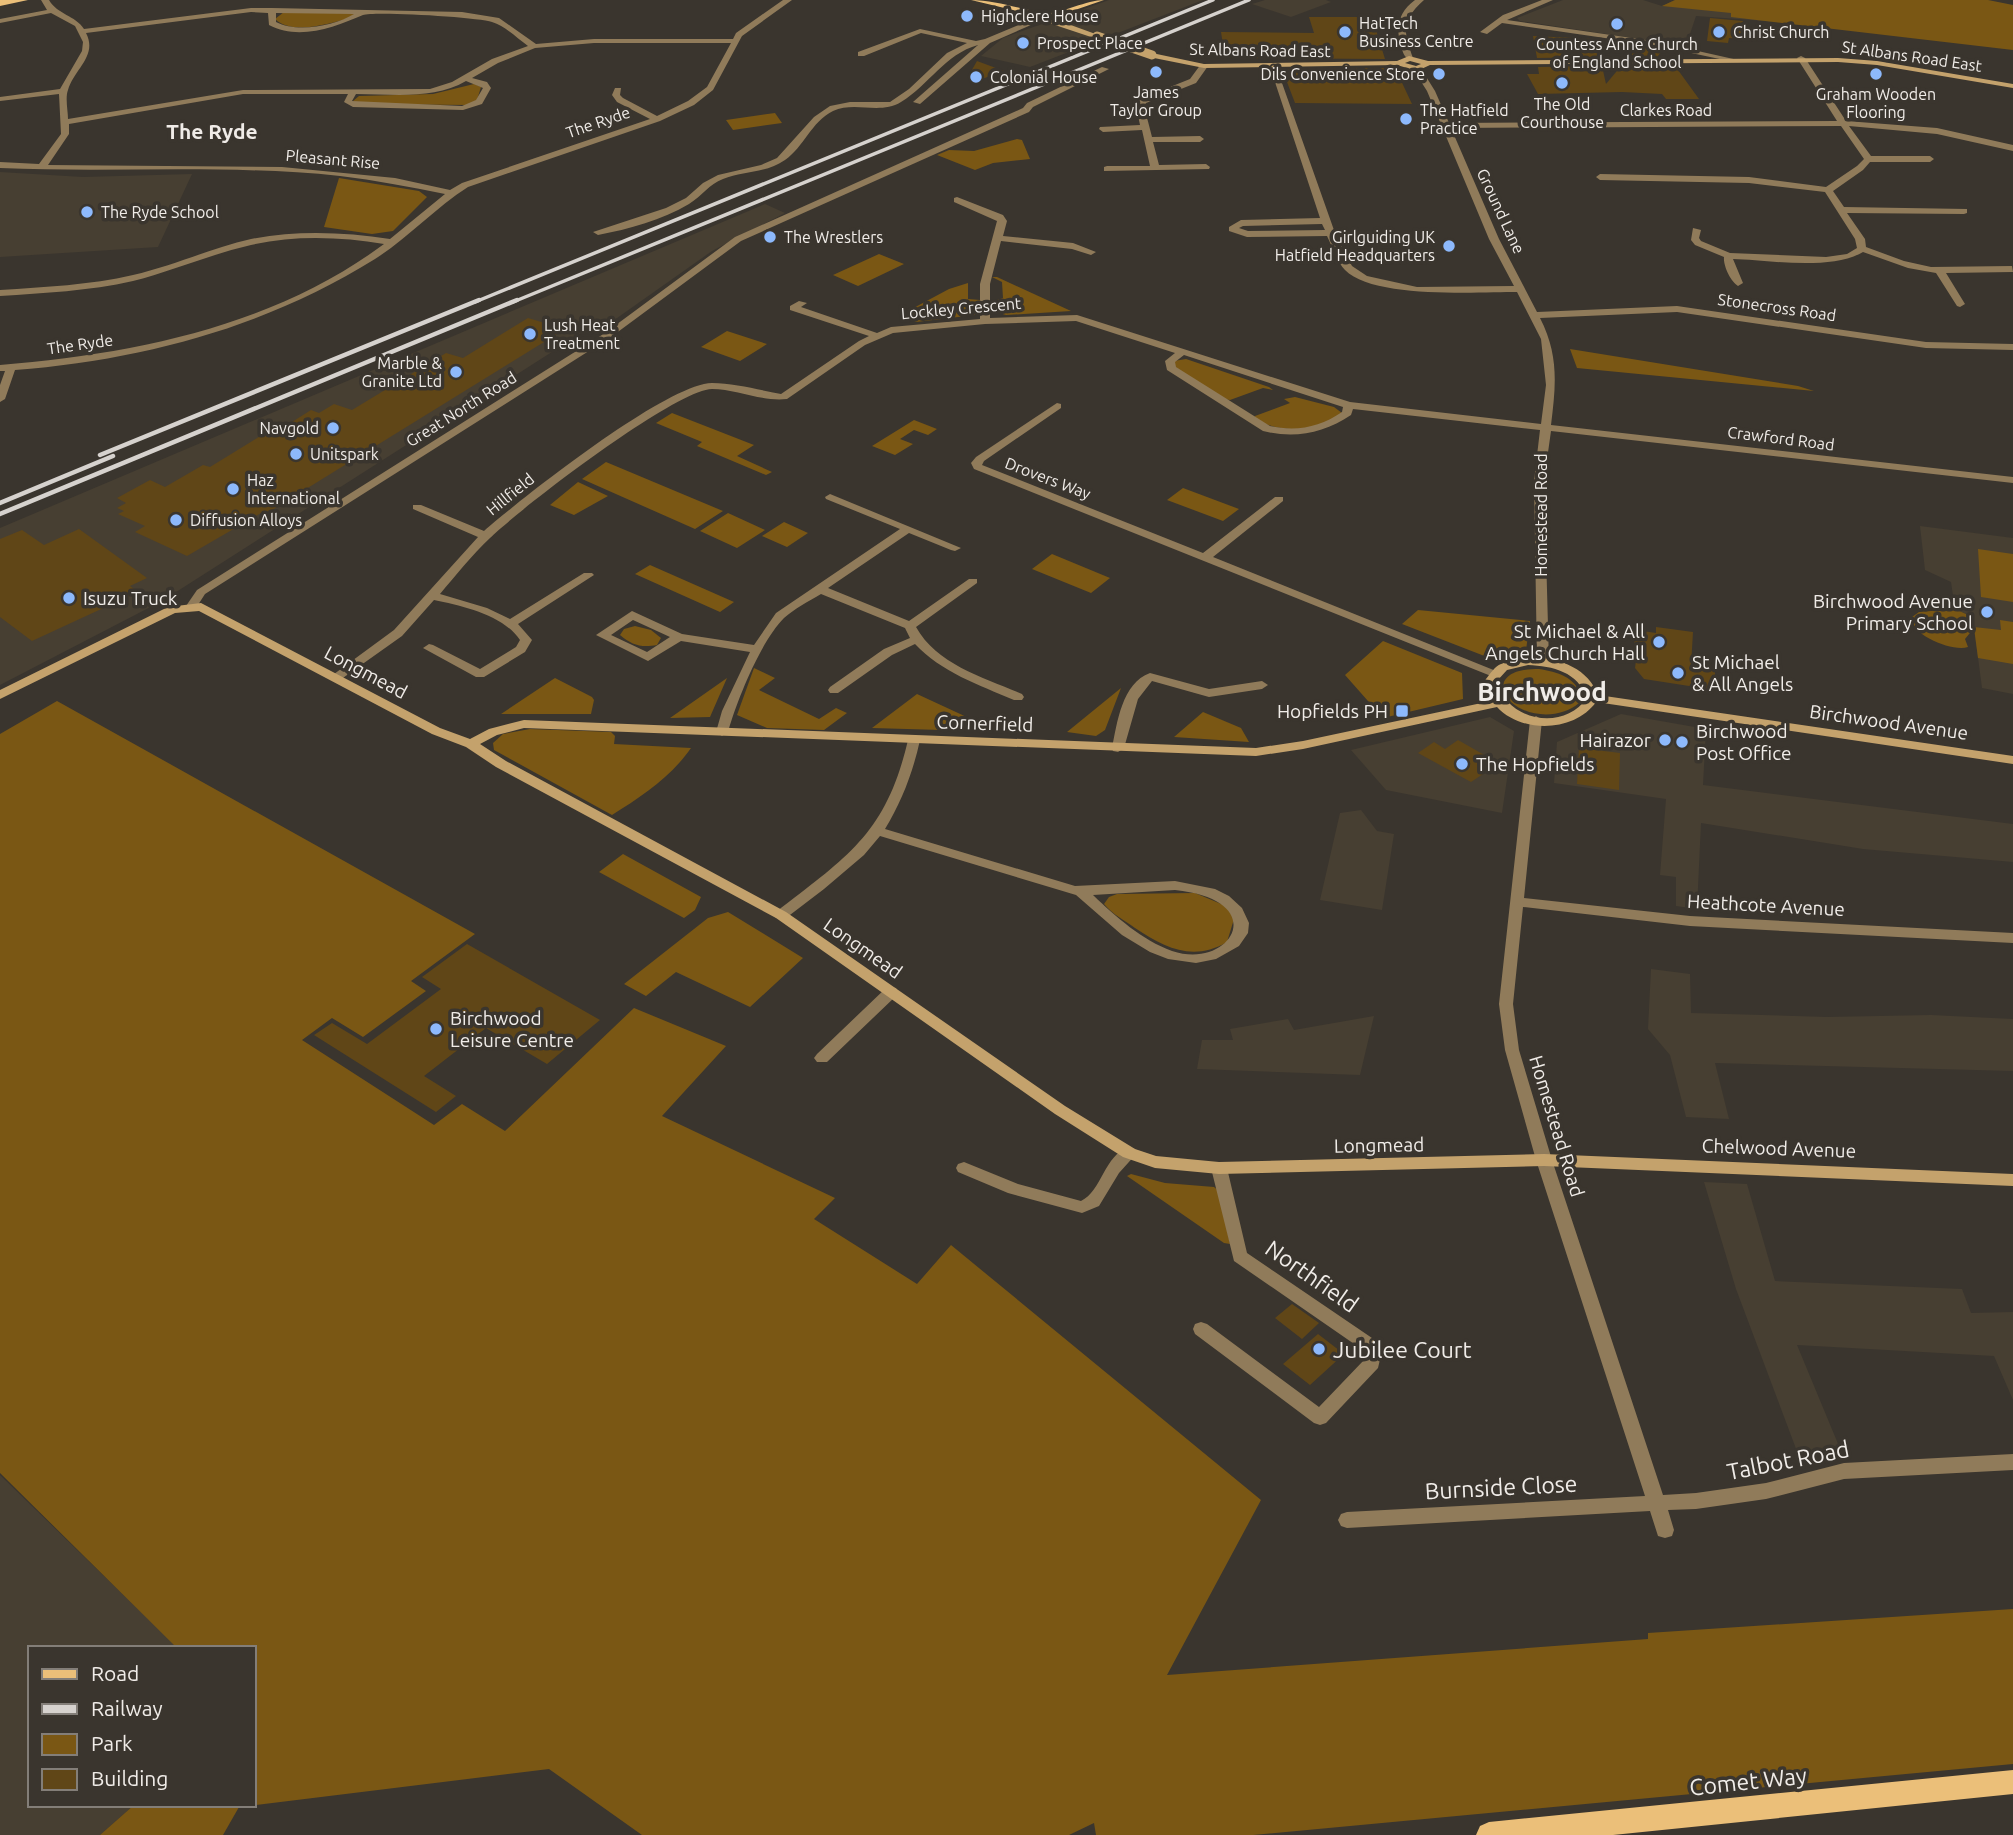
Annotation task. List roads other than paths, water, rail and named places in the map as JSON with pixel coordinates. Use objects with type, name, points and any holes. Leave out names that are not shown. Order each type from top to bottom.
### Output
[{"type":"main road","points":[[0,3],[23,0]]},
{"type":"main road","points":[[976,0],[1030,10],[1042,14],[1043,18],[1099,0]]},
{"type":"main road","name":"Comet Way","points":[[1489,1835],[2013,1782]]},
{"type":"street","points":[[46,0],[52,11],[84,31],[211,13],[272,10],[361,12],[481,16],[506,25],[534,46]]},
{"type":"street","name":"The Ryde","points":[[5,368],[107,357],[227,327],[327,284],[391,242],[451,193],[478,179],[657,119],[691,103],[710,88],[734,41],[788,0]]},
{"type":"street","points":[[1409,58],[1399,28],[1401,17],[1420,0]]},
{"type":"street","points":[[1484,32],[1501,21],[1549,0]]},
{"type":"street","points":[[272,10],[272,23],[286,31],[347,21],[359,17],[361,12]]},
{"type":"street","points":[[0,21],[52,11]]},
{"type":"street","points":[[917,102],[988,41],[1043,18]]},
{"type":"street","name":"St Albans Road East","points":[[1043,18],[1152,55],[1204,66],[1398,63],[1417,69],[1426,67],[1429,63]]},
{"type":"street","points":[[1501,21],[1653,43],[1734,60]]},
{"type":"street","points":[[861,54],[920,30],[974,42],[988,41]]},
{"type":"street","points":[[41,168],[65,134],[67,122],[63,91],[86,51],[84,31]]},
{"type":"street","points":[[67,122],[243,92],[430,91],[468,79],[495,61],[534,46],[619,40],[734,41]]},
{"type":"street","points":[[598,232],[634,225],[688,201],[713,180],[782,159],[810,126],[830,110],[846,105],[878,106],[899,100],[953,50],[974,42]]},
{"type":"street","name":"St Albans Road East","points":[[1398,63],[1409,58],[1429,63],[1801,58],[1877,63],[2013,86]]},
{"type":"street","points":[[1801,58],[1868,159]]},
{"type":"street","points":[[1155,167],[1140,106],[1143,101],[1193,81],[1204,66]]},
{"type":"street","points":[[1272,66],[1330,233],[1348,268],[1364,278],[1417,290],[1521,289]]},
{"type":"street","name":"Great North Road","points":[[0,695],[162,615],[191,606],[201,592],[608,335],[738,239],[1026,110],[1030,105],[1105,69]]},
{"type":"street","name":"Ground Lane","points":[[1417,69],[1431,92],[1494,239],[1546,339],[1550,369]]},
{"type":"street","points":[[353,92],[348,102],[352,105],[463,108],[479,102],[487,88],[484,84],[468,79]]},
{"type":"street","points":[[618,90],[616,95],[620,100],[657,119]]},
{"type":"street","points":[[0,99],[63,91]]},
{"type":"street","points":[[1843,123],[1937,131],[2013,148]]},
{"type":"street","name":"Clarkes Road","points":[[1446,126],[1843,123]]},
{"type":"street","points":[[1103,129],[1145,127]]},
{"type":"street","points":[[1148,141],[1200,139]]},
{"type":"street","points":[[1600,177],[1749,180],[1828,190],[1860,168],[1868,159],[1930,159]]},
{"type":"street","name":"Pleasant Rise","points":[[0,165],[86,171],[290,168],[377,176],[451,193]]},
{"type":"street","points":[[1107,169],[1206,167]]},
{"type":"street","points":[[1828,190],[1860,239],[1862,249]]},
{"type":"street","points":[[957,200],[1000,217],[1002,221],[985,284],[985,321]]},
{"type":"street","points":[[1842,210],[1964,211]]},
{"type":"street","points":[[1326,221],[1241,223],[1232,229],[1247,234],[1330,233]]},
{"type":"street","points":[[1696,230],[1694,238],[1698,243],[1729,256],[1826,260],[1850,256],[1862,249],[1899,262],[1941,271],[1954,268],[2012,269]]},
{"type":"street","points":[[0,293],[103,284],[148,274],[240,246],[280,238],[334,234],[391,242]]},
{"type":"street","points":[[997,238],[1073,246],[1091,252]]},
{"type":"street","points":[[1729,256],[1728,262],[1738,283]]},
{"type":"street","points":[[1941,271],[1960,304]]},
{"type":"street","points":[[803,303],[793,308],[875,335]]},
{"type":"street","name":"Stonecross Road","points":[[1535,315],[1677,309],[1926,345],[2013,347]]},
{"type":"street","name":"Lockley Crescent","points":[[758,395],[783,397],[875,335],[904,327],[1077,317],[1349,405],[1546,426]]},
{"type":"street","points":[[1182,352],[1170,361],[1171,368],[1267,429],[1281,433],[1308,432],[1340,418],[1347,413],[1349,405]]},
{"type":"street","points":[[0,399],[5,368]]},
{"type":"street","name":"Homestead Road","points":[[1543,662],[1539,481],[1550,369]]},
{"type":"street","name":"Hillfield","points":[[336,677],[398,633],[485,536],[562,473],[674,400],[710,386],[758,395]]},
{"type":"street","name":"Drovers Way","points":[[1058,406],[980,459],[976,463],[978,467],[1495,673]]},
{"type":"street","name":"Crawford Road","points":[[1546,426],[2013,480]]},
{"type":"street","points":[[830,497],[955,548]]},
{"type":"street","points":[[1205,557],[1279,499]]},
{"type":"street","points":[[417,507],[485,536]]},
{"type":"street","points":[[722,732],[727,711],[757,649],[780,617],[908,529]]},
{"type":"street","points":[[511,623],[588,575]]},
{"type":"street","points":[[910,626],[973,581]]},
{"type":"street","points":[[820,589],[910,626],[915,640],[945,664],[1018,697]]},
{"type":"street","points":[[429,648],[480,674],[525,645],[524,634],[511,623],[458,601],[430,595]]},
{"type":"street","name":"Longmead","points":[[191,606],[201,607],[436,731],[471,744],[501,765],[781,915],[1060,1111],[1129,1153],[1154,1162],[1219,1168],[1544,1160]]},
{"type":"street","points":[[679,637],[648,657],[602,635],[632,615],[679,637],[757,649]]},
{"type":"street","points":[[834,690],[888,652],[915,640]]},
{"type":"street","points":[[1543,662],[1566,668],[1584,679],[1593,698],[1581,715],[1560,720],[1536,720],[1514,714],[1498,703],[1491,693],[1490,682],[1495,673],[1515,663],[1543,662]]},
{"type":"street","points":[[1118,747],[1130,701],[1140,683],[1150,677],[1209,693],[1262,685]]},
{"type":"street","name":"Birchwood Avenue","points":[[1593,698],[2013,760]]},
{"type":"street","name":"Cornerfield","points":[[471,744],[493,732],[524,724],[1231,752],[1279,750],[1498,703]]},
{"type":"street","name":"Homestead Road","points":[[1536,720],[1506,1004],[1512,1050],[1544,1160],[1665,1530]]},
{"type":"street","points":[[781,915],[840,867],[877,831],[910,763],[914,740]]},
{"type":"street","points":[[877,831],[1080,891],[1116,887],[1204,890],[1233,906],[1242,916],[1243,924],[1234,945],[1221,954],[1183,959],[1155,948],[1101,912],[1080,891]]},
{"type":"street","name":"Heathcote Avenue","points":[[1518,902],[1690,921],[2013,938]]},
{"type":"street","points":[[822,1058],[891,992]]},
{"type":"street","points":[[964,1168],[1014,1189],[1082,1207],[1093,1202],[1113,1169],[1129,1153]]},
{"type":"street","name":"Chelwood Avenue","points":[[1544,1160],[2013,1180]]},
{"type":"street","name":"Northfield","points":[[1201,1329],[1320,1418],[1372,1363],[1373,1351],[1366,1343],[1240,1255],[1219,1168]]},
{"type":"street","name":"Talbot Road","points":[[1657,1503],[1696,1502],[1766,1490],[1844,1471],[2013,1462]]},
{"type":"street","name":"Burnside Close","points":[[1347,1520],[1657,1503]]},
{"type":"railway","points":[[475,302],[1213,0]]},
{"type":"railway","points":[[513,302],[1249,0]]},
{"type":"railway","points":[[100,455],[479,300]]},
{"type":"railway","points":[[0,514],[517,300]]},
{"type":"railway","points":[[0,503],[113,456]]},
{"type":"place","name":"Highclere House","points":[[967,16]]},
{"type":"place","name":"Countess Anne Church of England School","points":[[1617,24]]},
{"type":"place","name":"HatTech Business Centre","points":[[1345,32]]},
{"type":"place","name":"Christ Church","points":[[1719,32]]},
{"type":"place","name":"Prospect Place","points":[[1023,43]]},
{"type":"place","name":"James Taylor Group","points":[[1156,72]]},
{"type":"place","name":"Dils Convenience Store","points":[[1439,74]]},
{"type":"place","name":"Graham Wooden Flooring","points":[[1876,74]]},
{"type":"place","name":"Colonial House","points":[[976,77]]},
{"type":"place","name":"The Old Courthouse","points":[[1562,83]]},
{"type":"place","name":"The Hatfield Practice","points":[[1406,119]]},
{"type":"place","name":"The Ryde School","points":[[87,212]]},
{"type":"place","name":"The Wrestlers","points":[[770,237]]},
{"type":"place","name":"Girlguiding UK Hatfield Headquarters","points":[[1449,246]]},
{"type":"place","name":"Lush Heat Treatment","points":[[530,334]]},
{"type":"place","name":"Marble & Granite Ltd","points":[[456,372]]},
{"type":"place","name":"Navgold","points":[[333,428]]},
{"type":"place","name":"Unitspark","points":[[296,454]]},
{"type":"place","name":"Haz International","points":[[233,489]]},
{"type":"place","name":"Diffusion Alloys","points":[[176,520]]},
{"type":"place","name":"Isuzu Truck","points":[[69,598]]},
{"type":"place","name":"Birchwood Avenue Primary School","points":[[1987,612]]},
{"type":"place","name":"St Michael & All Angels Church Hall","points":[[1659,642]]},
{"type":"place","name":"St Michael & All Angels","points":[[1678,673]]},
{"type":"place","name":"Hopfields PH","points":[[1402,711]]},
{"type":"place","name":"Hairazor","points":[[1665,740]]},
{"type":"place","name":"Birchwood Post Office","points":[[1682,742]]},
{"type":"place","name":"The Hopfields","points":[[1462,764]]},
{"type":"place","name":"Birchwood Leisure Centre","points":[[436,1029]]},
{"type":"place","name":"Jubilee Court","points":[[1319,1349]]},
{"type":"district","name":"The Ryde","points":[[212,131]]},
{"type":"district","name":"Birchwood","points":[[1542,691]]}]
